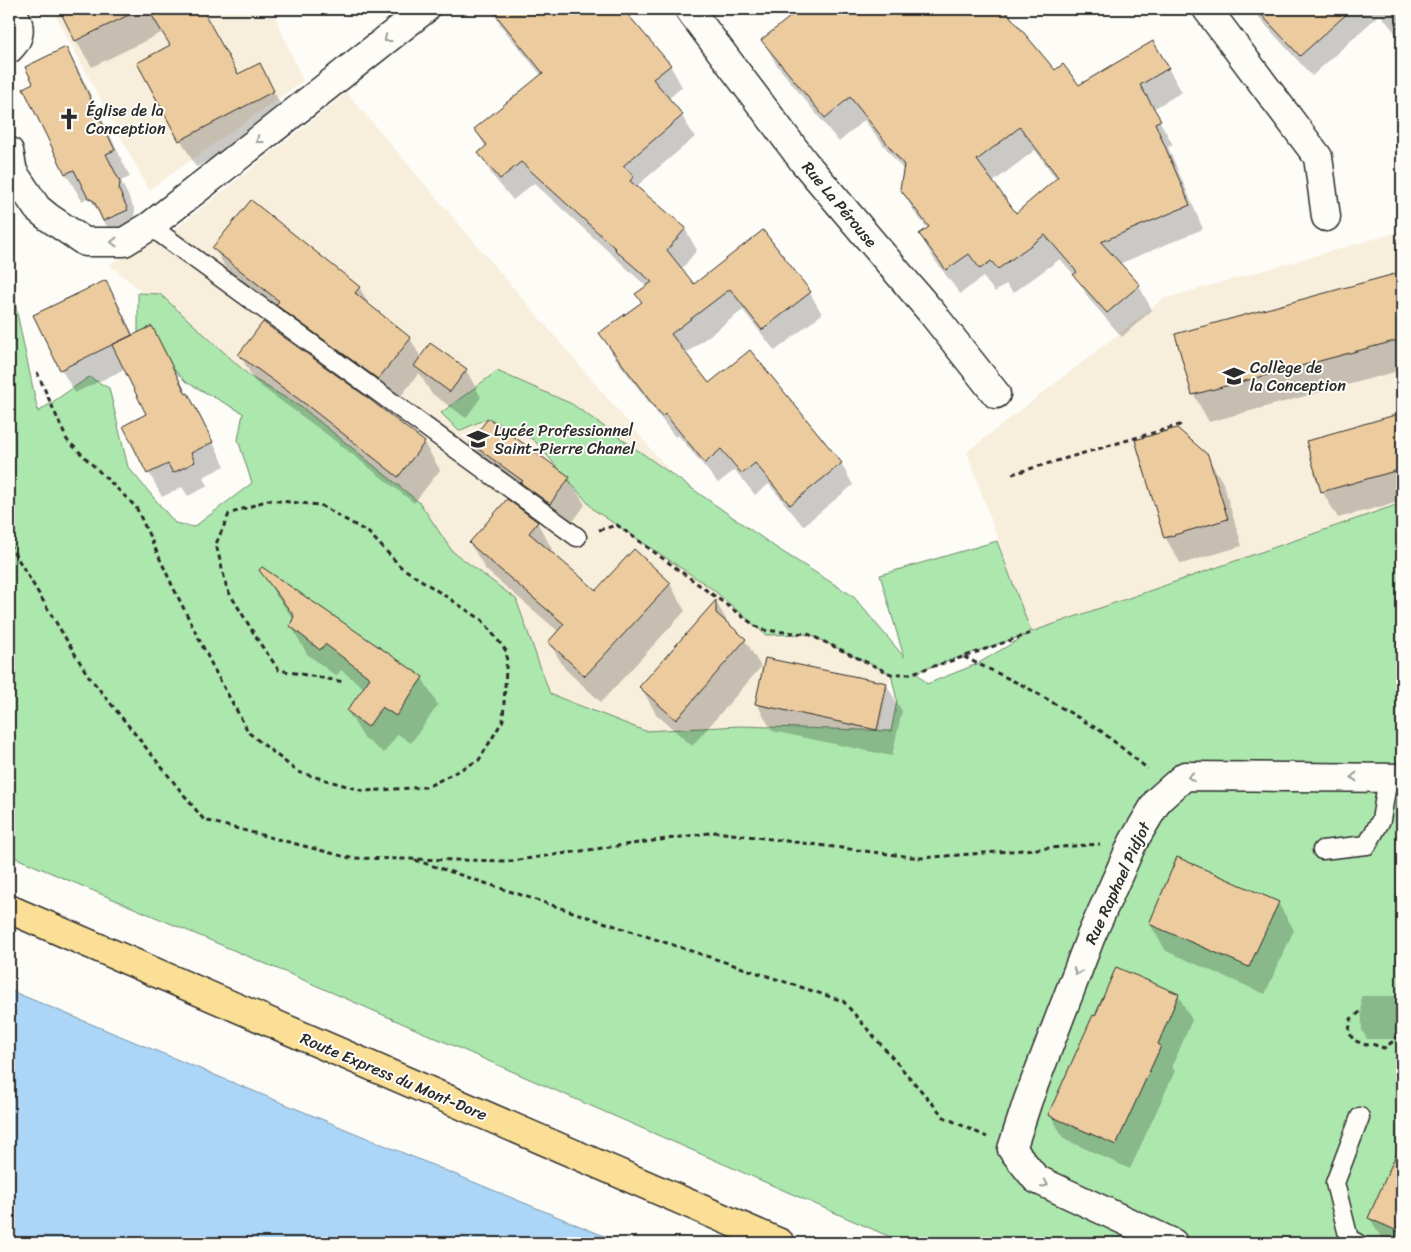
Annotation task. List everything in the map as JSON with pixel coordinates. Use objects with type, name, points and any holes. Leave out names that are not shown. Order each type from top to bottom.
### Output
[{"type":"main road","name":"Route Express du Mont-Dore","points":[[9,909],[780,1243]]},
{"type":"street","points":[[9,151],[13,172],[37,208],[85,242],[124,242],[150,226],[425,9]]},
{"type":"street","name":"Rue La Pérouse","points":[[689,9],[804,162],[932,313],[996,394]]},
{"type":"street","points":[[1206,9],[1318,157],[1326,217]]},
{"type":"street","points":[[9,10],[18,22],[19,29],[15,43],[9,49]]},
{"type":"street","name":"Rue Raphael Pidjot","points":[[1012,1149],[1028,1100],[1091,936],[1132,842],[1158,800],[1185,776],[1395,778]]},
{"type":"street","points":[[1012,1149],[1036,1179],[1173,1243]]},
{"type":"lane","points":[[150,226],[577,537]]},
{"type":"lane","points":[[1322,850],[1367,846],[1381,820],[1395,778]]},
{"type":"lane","points":[[1357,1243],[1349,1239],[1335,1183],[1360,1117]]},
{"type":"path","points":[[37,372],[67,440],[136,507],[172,586],[215,672],[249,733],[298,772],[364,791],[427,787],[479,760],[503,720],[507,652],[482,620],[401,567],[369,533],[320,505],[268,500],[229,514],[216,544],[226,588],[261,645],[279,670],[344,682]]},
{"type":"path","points":[[1012,474],[1183,424]]},
{"type":"path","points":[[577,537],[617,525],[761,630],[808,634],[891,674],[909,674],[963,657],[1031,632]]},
{"type":"path","points":[[9,544],[87,674],[204,820],[350,858],[511,861],[716,832],[920,858],[1132,842]]},
{"type":"path","points":[[963,657],[1028,688],[1101,731],[1171,788]]},
{"type":"path","points":[[412,859],[843,1001],[944,1117],[1012,1149]]},
{"type":"path","points":[[1360,1012],[1351,1019],[1349,1031],[1353,1040],[1366,1045],[1372,1044],[1384,1048],[1395,1040],[1397,1028],[1402,1028]]},
{"type":"shaded area","points":[[52,9],[272,9],[303,81],[149,190]]},
{"type":"shaded area","name":"Lycée Professionnel Saint-Pierre Chanel","points":[[347,93],[808,633],[891,674],[877,745],[629,747],[527,693],[521,614],[109,264],[165,237]]},
{"type":"shaded area","name":"Collège de la Conception","points":[[1402,231],[1402,503],[1031,633],[967,452],[1163,299]]},
{"type":"green space","points":[[9,211],[16,308],[38,412],[89,377],[109,388],[128,467],[175,523],[194,527],[252,483],[238,440],[243,413],[186,382],[138,332],[138,293],[160,294],[251,377],[304,409],[420,503],[452,551],[516,599],[550,694],[645,731],[740,726],[891,731],[897,701],[891,674],[808,634],[766,635],[711,588],[594,510],[534,440],[488,418],[459,431],[441,413],[497,371],[572,404],[778,549],[853,596],[904,657],[880,575],[997,541],[1031,632],[1402,503],[1402,1243],[904,1243],[292,975],[9,855]],"holes":[[[1028,634],[977,664],[927,684],[916,672]]]},
{"type":"water","points":[[9,990],[621,1243],[9,1243]]},
{"type":"building","points":[[59,9],[141,9],[75,41]]},
{"type":"building","points":[[148,9],[202,9],[238,74],[260,63],[274,91],[179,141],[137,63],[170,45]]},
{"type":"building","points":[[491,9],[623,9],[671,65],[653,79],[683,115],[623,166],[634,176],[630,181],[686,228],[667,250],[694,284],[763,230],[811,292],[762,330],[730,289],[671,334],[709,383],[750,350],[842,463],[790,505],[755,463],[742,474],[721,449],[705,463],[665,414],[662,417],[599,333],[642,302],[635,294],[652,282],[521,162],[500,179],[478,153],[487,145],[474,129],[543,73]]},
{"type":"building","points":[[800,9],[1004,9],[1055,70],[1063,64],[1079,85],[1153,41],[1169,68],[1140,85],[1161,120],[1155,123],[1190,205],[1101,242],[1140,285],[1107,313],[1073,275],[1077,272],[1045,235],[998,269],[991,261],[980,269],[969,254],[946,270],[919,234],[929,227],[900,189],[904,165],[850,97],[825,118],[761,40]],"holes":[[[1020,127],[1058,177],[1016,213],[977,160]]]},
{"type":"building","points":[[1256,9],[1352,9],[1300,56]]},
{"type":"building","name":"Église de la Conception","points":[[66,47],[115,150],[106,154],[120,182],[119,190],[128,210],[103,221],[94,201],[88,198],[74,170],[65,174],[23,88],[33,83],[25,67]]},
{"type":"building","points":[[251,200],[360,287],[355,293],[411,338],[378,379],[276,305],[279,301],[212,248]]},
{"type":"building","points":[[1402,272],[1402,339],[1192,395],[1175,334]]},
{"type":"building","points":[[106,280],[132,335],[60,370],[33,315]]},
{"type":"building","points":[[263,322],[425,442],[398,477],[308,406],[238,355]]},
{"type":"building","points":[[152,326],[186,394],[188,393],[213,442],[191,453],[195,462],[173,473],[168,464],[147,474],[123,426],[146,414],[112,345]]},
{"type":"building","points":[[430,343],[467,369],[450,392],[414,366]]},
{"type":"building","points":[[1402,413],[1402,469],[1321,492],[1306,441]]},
{"type":"building","points":[[488,418],[570,477],[550,504],[521,483],[523,481],[470,443]]},
{"type":"building","points":[[1177,428],[1208,455],[1228,519],[1164,538],[1135,440]]},
{"type":"building","points":[[507,499],[538,522],[529,533],[596,590],[634,549],[671,583],[585,676],[548,642],[564,624],[469,543]]},
{"type":"building","points":[[262,567],[423,677],[396,716],[382,707],[368,727],[347,711],[370,678],[325,644],[320,650],[290,626],[294,616],[259,570]]},
{"type":"building","points":[[716,600],[716,613],[746,639],[676,720],[639,687]]},
{"type":"building","points":[[765,658],[887,683],[877,730],[755,704]]},
{"type":"building","points":[[1177,857],[1279,902],[1249,967],[1149,924]]},
{"type":"building","points":[[1116,967],[1179,994],[1158,1044],[1161,1046],[1116,1145],[1048,1115]]},
{"type":"building","points":[[1402,1141],[1402,1233],[1368,1218]]},
{"type":"place","name":"Église de la Conception","points":[[69,119]]},
{"type":"place","name":"Collège de la Conception","points":[[1234,376]]},
{"type":"place","name":"Lycée Professionnel Saint-Pierre Chanel","points":[[478,439]]}]
